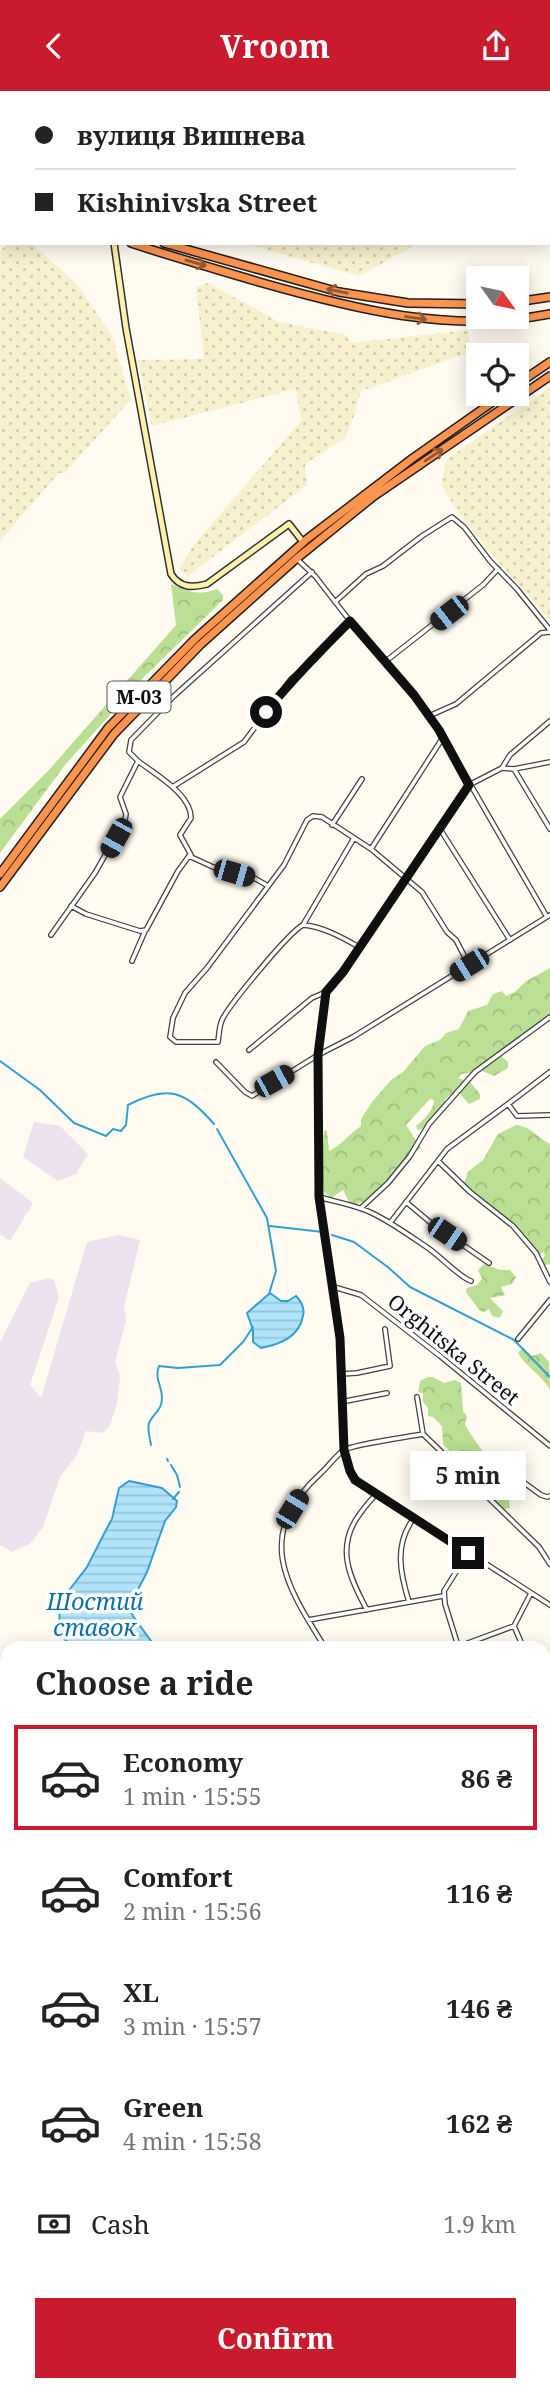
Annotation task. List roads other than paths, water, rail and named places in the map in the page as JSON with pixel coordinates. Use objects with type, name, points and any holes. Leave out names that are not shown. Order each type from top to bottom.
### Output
[{"type":"highway","points":[[138,245],[300,293],[407,317],[488,321],[550,314]]},
{"type":"highway","points":[[171,245],[339,292],[408,303],[466,304]]},
{"type":"highway","points":[[529,300],[550,297]]},
{"type":"highway","points":[[529,376],[550,362]]},
{"type":"highway","name":"М-03","points":[[0,887],[114,734],[200,645],[296,559],[374,496],[550,376]]},
{"type":"highway","name":"М-03","points":[[0,874],[108,728],[195,639],[303,542],[413,458],[487,406]]},
{"type":"street","points":[[114,245],[170,574],[184,586],[207,584],[289,524],[303,542]]},
{"type":"street","points":[[335,603],[366,575],[452,517],[464,527],[517,589],[550,631],[541,633],[456,704],[429,716]]},
{"type":"street","points":[[216,1062],[245,1092],[253,1096],[549,916],[429,716],[312,572],[296,559]]},
{"type":"street","points":[[386,662],[483,585],[498,569]]},
{"type":"street","points":[[268,886],[256,879],[213,867],[191,855],[180,835],[192,814],[174,786],[128,753],[131,740],[174,696],[312,572]]},
{"type":"street","points":[[174,786],[244,743],[291,679],[314,660],[350,621]]},
{"type":"street","points":[[249,1050],[312,998],[334,985],[469,785],[502,768],[510,755],[550,721]]},
{"type":"street","points":[[371,849],[443,738]]},
{"type":"street","points":[[51,935],[95,873],[125,820],[126,813],[120,797],[138,761]]},
{"type":"street","points":[[502,768],[514,769],[550,762]]},
{"type":"street","points":[[514,769],[550,829]]},
{"type":"street","points":[[332,825],[362,779]]},
{"type":"street","points":[[354,838],[303,925],[293,932],[269,959],[224,1017],[218,1042],[176,1042],[170,1037],[173,1018],[186,993],[284,865],[307,820],[318,815],[332,825],[354,838],[371,849],[407,877],[422,892],[447,932],[456,940],[469,965]]},
{"type":"street","points":[[440,829],[510,940]]},
{"type":"street","points":[[132,961],[178,871],[191,855]]},
{"type":"street","points":[[71,906],[145,931]]},
{"type":"street","points":[[303,925],[340,936],[359,947]]},
{"type":"street","points":[[326,992],[318,1055],[319,1197],[340,1338],[344,1450],[350,1471],[355,1480],[550,1605]]},
{"type":"street","points":[[361,1209],[388,1183],[410,1156],[429,1124],[475,1072],[550,1017]]},
{"type":"street","points":[[390,1223],[454,1143],[550,1072]]},
{"type":"street","points":[[508,1104],[517,1116],[550,1115]]},
{"type":"street","points":[[438,1161],[470,1192],[513,1226],[536,1253],[550,1282]]},
{"type":"street","points":[[319,1197],[361,1209],[390,1223],[471,1281]]},
{"type":"street","points":[[406,1202],[431,1223],[489,1263]]},
{"type":"street","name":"Orghitska Street","points":[[334,1287],[361,1295],[550,1446]]},
{"type":"street","points":[[518,1339],[550,1300]]},
{"type":"street","points":[[341,1374],[390,1366],[385,1329]]},
{"type":"street","points":[[341,1402],[387,1393]]},
{"type":"street","points":[[417,1397],[423,1434],[539,1547],[550,1564]]},
{"type":"street","points":[[321,1641],[287,1583],[280,1543],[292,1509],[301,1494],[344,1450],[423,1434]]},
{"type":"street","points":[[430,1471],[445,1456]]},
{"type":"street","points":[[489,1457],[541,1495],[550,1496]]},
{"type":"street","points":[[367,1609],[350,1575],[346,1562],[346,1544],[357,1518],[377,1494]]},
{"type":"street","points":[[409,1602],[401,1570],[400,1549],[414,1518]]},
{"type":"street","points":[[456,1641],[443,1596],[447,1583],[468,1553]]},
{"type":"street","points":[[474,1641],[514,1626],[531,1593]]},
{"type":"street","points":[[308,1620],[443,1596]]},
{"type":"street","points":[[514,1626],[521,1641]]},
{"type":"water","points":[[270,1293],[281,1301],[288,1301],[296,1296],[304,1313],[298,1329],[293,1334],[282,1342],[261,1348],[253,1342],[253,1330],[247,1313]]},
{"type":"water","name":"Шостий ставок","points":[[129,1481],[162,1488],[177,1501],[176,1507],[165,1521],[147,1572],[129,1607],[151,1641],[66,1641],[59,1632],[60,1602],[87,1567],[112,1519],[119,1488]]},
{"type":"waterway","points":[[0,1061],[40,1090],[74,1123],[106,1136],[113,1129],[121,1131],[126,1125],[128,1105],[154,1094],[175,1094],[185,1098],[214,1124]]},
{"type":"waterway","points":[[217,1129],[267,1218],[276,1271],[269,1294]]},
{"type":"waterway","points":[[270,1226],[323,1232]]},
{"type":"waterway","points":[[332,1235],[354,1242],[410,1287],[514,1340],[550,1377]]},
{"type":"waterway","points":[[151,1445],[149,1423],[162,1402],[157,1375],[159,1366],[178,1368],[220,1365],[243,1342],[253,1327]]},
{"type":"waterway","points":[[171,1465],[180,1487]]},
{"type":"waterway","points":[[173,1499],[179,1492]]}]
